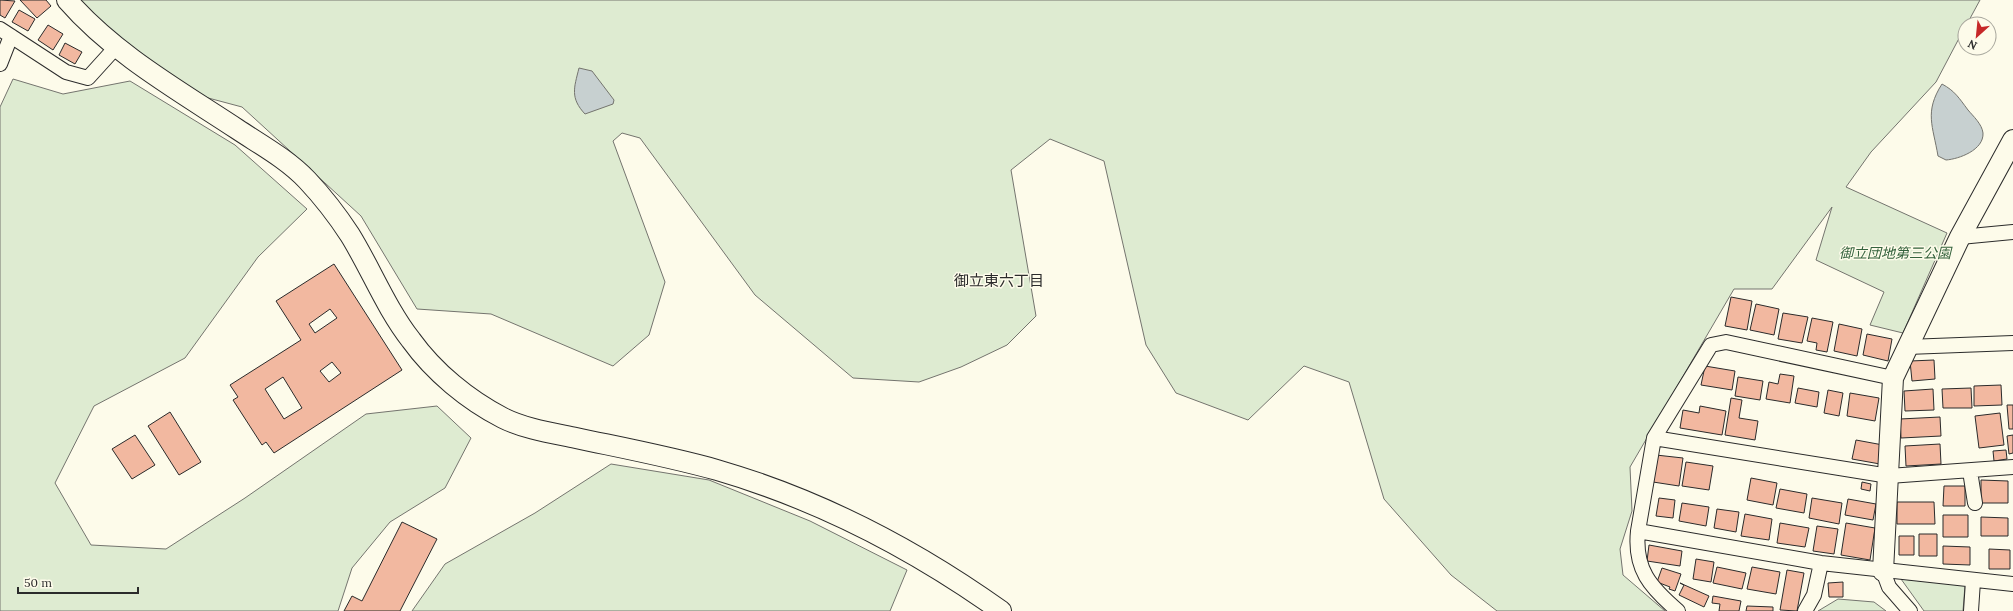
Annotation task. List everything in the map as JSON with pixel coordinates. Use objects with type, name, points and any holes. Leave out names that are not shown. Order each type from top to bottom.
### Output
[{"type":"street","points":[[67,0],[86,20],[153,74],[277,154],[305,178],[328,204],[350,235],[410,340],[432,366],[480,405],[506,419],[543,431],[717,470],[816,505],[885,538],[918,556],[1001,611]]},
{"type":"street","points":[[0,64],[5,33],[66,72],[88,78],[117,46]]},
{"type":"street","points":[[1910,611],[1889,587],[1883,571],[1893,378],[1960,237],[2013,140]]},
{"type":"street","points":[[1960,237],[2013,232]]},
{"type":"street","points":[[1678,611],[1661,596],[1640,568],[1636,548],[1638,531],[1654,438],[1711,345],[1726,342],[1893,378]]},
{"type":"street","points":[[1907,347],[2013,343]]},
{"type":"street","points":[[1654,438],[1889,476],[2013,467]]},
{"type":"street","points":[[1970,471],[1975,503]]},
{"type":"street","points":[[1638,531],[1821,563],[1883,571],[2013,584]]},
{"type":"street","points":[[1805,611],[1814,595],[1821,563]]},
{"type":"street","points":[[1971,611],[1974,580]]},
{"type":"green space","name":"御立団地第三公園","points":[[74,0],[1980,0],[1971,16],[1957,16],[1957,42],[1936,82],[1871,152],[1846,187],[1947,233],[1903,333],[1870,325],[1884,292],[1816,260],[1832,207],[1772,289],[1734,289],[1630,467],[1632,511],[1620,549],[1623,575],[1665,611],[1497,611],[1451,575],[1384,499],[1349,382],[1304,366],[1248,420],[1176,393],[1146,345],[1104,161],[1050,139],[1011,170],[1036,316],[1007,345],[961,367],[919,382],[853,378],[755,295],[640,138],[622,133],[613,141],[665,282],[649,335],[613,366],[491,314],[417,309],[361,216],[242,107],[197,95],[79,7]]},
{"type":"green space","points":[[13,79],[63,94],[130,81],[235,145],[307,209],[258,257],[185,358],[94,406],[55,483],[91,545],[166,549],[245,498],[366,414],[437,406],[471,438],[445,488],[390,522],[352,568],[338,611],[0,611],[0,107]]},
{"type":"green space","points":[[611,464],[709,480],[810,521],[907,570],[890,611],[412,611],[445,564],[535,513]]},
{"type":"green space","points":[[1901,579],[1965,585],[1963,611],[1924,611]]},
{"type":"green space","points":[[1838,599],[1874,602],[1886,611],[1818,611]]},
{"type":"shaded area","points":[[579,68],[592,71],[614,100],[613,104],[585,114],[577,103],[574,92]]},
{"type":"shaded area","points":[[1942,84],[1954,92],[1979,123],[1983,133],[1982,139],[1975,149],[1964,156],[1946,160],[1938,156],[1931,119],[1933,103]]},
{"type":"building","points":[[0,0],[15,1],[5,18],[0,15]]},
{"type":"building","points":[[20,0],[46,0],[51,6],[37,18]]},
{"type":"building","points":[[19,10],[35,19],[28,31],[12,22]]},
{"type":"building","points":[[48,25],[63,34],[53,50],[38,40]]},
{"type":"building","points":[[65,43],[82,52],[75,64],[59,55]]},
{"type":"building","points":[[334,264],[402,370],[274,453],[266,442],[262,445],[233,400],[238,397],[230,385],[301,340],[276,301]],"holes":[[[330,309],[337,318],[315,333],[309,324]],[[332,362],[341,373],[329,382],[320,371]],[[283,377],[302,408],[284,419],[265,389]]]},
{"type":"building","points":[[1731,297],[1752,301],[1747,330],[1725,326]]},
{"type":"building","points":[[1756,304],[1779,309],[1774,335],[1750,330]]},
{"type":"building","points":[[1783,313],[1808,317],[1802,343],[1778,339]]},
{"type":"building","points":[[1812,318],[1833,322],[1827,352],[1816,350],[1817,343],[1807,341]]},
{"type":"building","points":[[1839,324],[1862,329],[1857,356],[1834,351]]},
{"type":"building","points":[[1867,334],[1892,339],[1888,361],[1863,355]]},
{"type":"building","points":[[1934,360],[1935,379],[1912,381],[1910,361]]},
{"type":"building","points":[[1705,366],[1735,371],[1732,390],[1701,385]]},
{"type":"building","points":[[1780,374],[1794,376],[1790,403],[1766,399],[1769,382],[1778,384]]},
{"type":"building","points":[[1738,377],[1763,381],[1760,400],[1735,396]]},
{"type":"building","points":[[2001,385],[2002,405],[1974,406],[1974,386]]},
{"type":"building","points":[[1798,388],[1819,392],[1817,407],[1795,403]]},
{"type":"building","points":[[1971,388],[1972,408],[1943,408],[1942,389]]},
{"type":"building","points":[[1933,389],[1934,410],[1905,411],[1904,391]]},
{"type":"building","points":[[1828,390],[1843,393],[1839,416],[1824,413]]},
{"type":"building","points":[[1850,393],[1879,398],[1875,421],[1847,416]]},
{"type":"building","points":[[1731,398],[1742,400],[1739,418],[1758,421],[1755,440],[1725,435]]},
{"type":"building","points":[[2007,405],[2013,405],[2013,429],[2009,429]]},
{"type":"building","points":[[1700,406],[1726,411],[1722,435],[1680,428],[1683,410],[1699,413]]},
{"type":"building","points":[[170,412],[201,462],[179,475],[148,426]]},
{"type":"building","points":[[2000,413],[2004,445],[1979,448],[1975,416]]},
{"type":"building","points":[[1940,417],[1941,436],[1901,438],[1900,419]]},
{"type":"building","points":[[135,435],[155,465],[132,479],[112,449]]},
{"type":"building","points":[[2013,435],[2013,453],[2009,454],[2007,436]]},
{"type":"building","points":[[1856,440],[1883,445],[1880,464],[1852,459]]},
{"type":"building","points":[[1940,444],[1941,464],[1906,466],[1905,446]]},
{"type":"building","points":[[2006,450],[2007,459],[1994,461],[1993,451]]},
{"type":"building","points":[[1656,455],[1683,458],[1679,486],[1653,482]]},
{"type":"building","points":[[1686,462],[1713,466],[1709,490],[1682,486]]},
{"type":"building","points":[[1751,478],[1777,483],[1773,505],[1747,500]]},
{"type":"building","points":[[1981,480],[2008,481],[2008,503],[1981,503]]},
{"type":"building","points":[[1862,482],[1871,484],[1870,491],[1861,489]]},
{"type":"building","points":[[1944,486],[1965,486],[1965,506],[1943,506]]},
{"type":"building","points":[[1780,489],[1807,494],[1804,513],[1776,508]]},
{"type":"building","points":[[1659,498],[1675,500],[1673,518],[1656,516]]},
{"type":"building","points":[[1812,498],[1842,503],[1839,524],[1809,518]]},
{"type":"building","points":[[1848,499],[1876,504],[1873,520],[1845,515]]},
{"type":"building","points":[[1897,502],[1934,502],[1935,524],[1897,524]]},
{"type":"building","points":[[1682,503],[1709,507],[1706,526],[1679,521]]},
{"type":"building","points":[[1717,509],[1739,512],[1736,532],[1714,528]]},
{"type":"building","points":[[1745,514],[1772,519],[1769,540],[1741,536]]},
{"type":"building","points":[[1943,515],[1968,515],[1968,537],[1943,537]]},
{"type":"building","points":[[1981,517],[2008,518],[2008,536],[1981,536]]},
{"type":"building","points":[[402,522],[437,539],[400,611],[344,611],[352,596],[362,601]]},
{"type":"building","points":[[1780,523],[1809,528],[1805,547],[1777,543]]},
{"type":"building","points":[[1846,523],[1875,528],[1870,560],[1841,555]]},
{"type":"building","points":[[1817,526],[1838,529],[1834,554],[1813,551]]},
{"type":"building","points":[[1919,534],[1937,534],[1937,556],[1919,556]]},
{"type":"building","points":[[1899,536],[1914,536],[1914,555],[1899,555]]},
{"type":"building","points":[[1649,545],[1682,551],[1680,566],[1647,561]]},
{"type":"building","points":[[1943,546],[1970,547],[1970,565],[1943,564]]},
{"type":"building","points":[[1989,549],[2010,550],[2010,569],[1989,569]]},
{"type":"building","points":[[1696,559],[1714,562],[1711,582],[1693,579]]},
{"type":"building","points":[[1717,567],[1746,573],[1742,589],[1713,583]]},
{"type":"building","points":[[1752,567],[1780,572],[1776,594],[1747,589]]},
{"type":"building","points":[[1662,568],[1681,574],[1675,591],[1669,589],[1670,587],[1657,582]]},
{"type":"building","points":[[1787,570],[1804,573],[1797,611],[1780,610]]},
{"type":"building","points":[[1843,582],[1843,597],[1829,597],[1828,583]]},
{"type":"building","points":[[1680,583],[1709,596],[1704,607],[1679,595],[1684,585]]},
{"type":"building","points":[[1713,596],[1741,601],[1739,611],[1719,611],[1720,604],[1712,603]]},
{"type":"building","points":[[1747,606],[1773,607],[1773,611],[1746,611]]},
{"type":"district","name":"御立東六丁目","points":[[999,280]]}]
